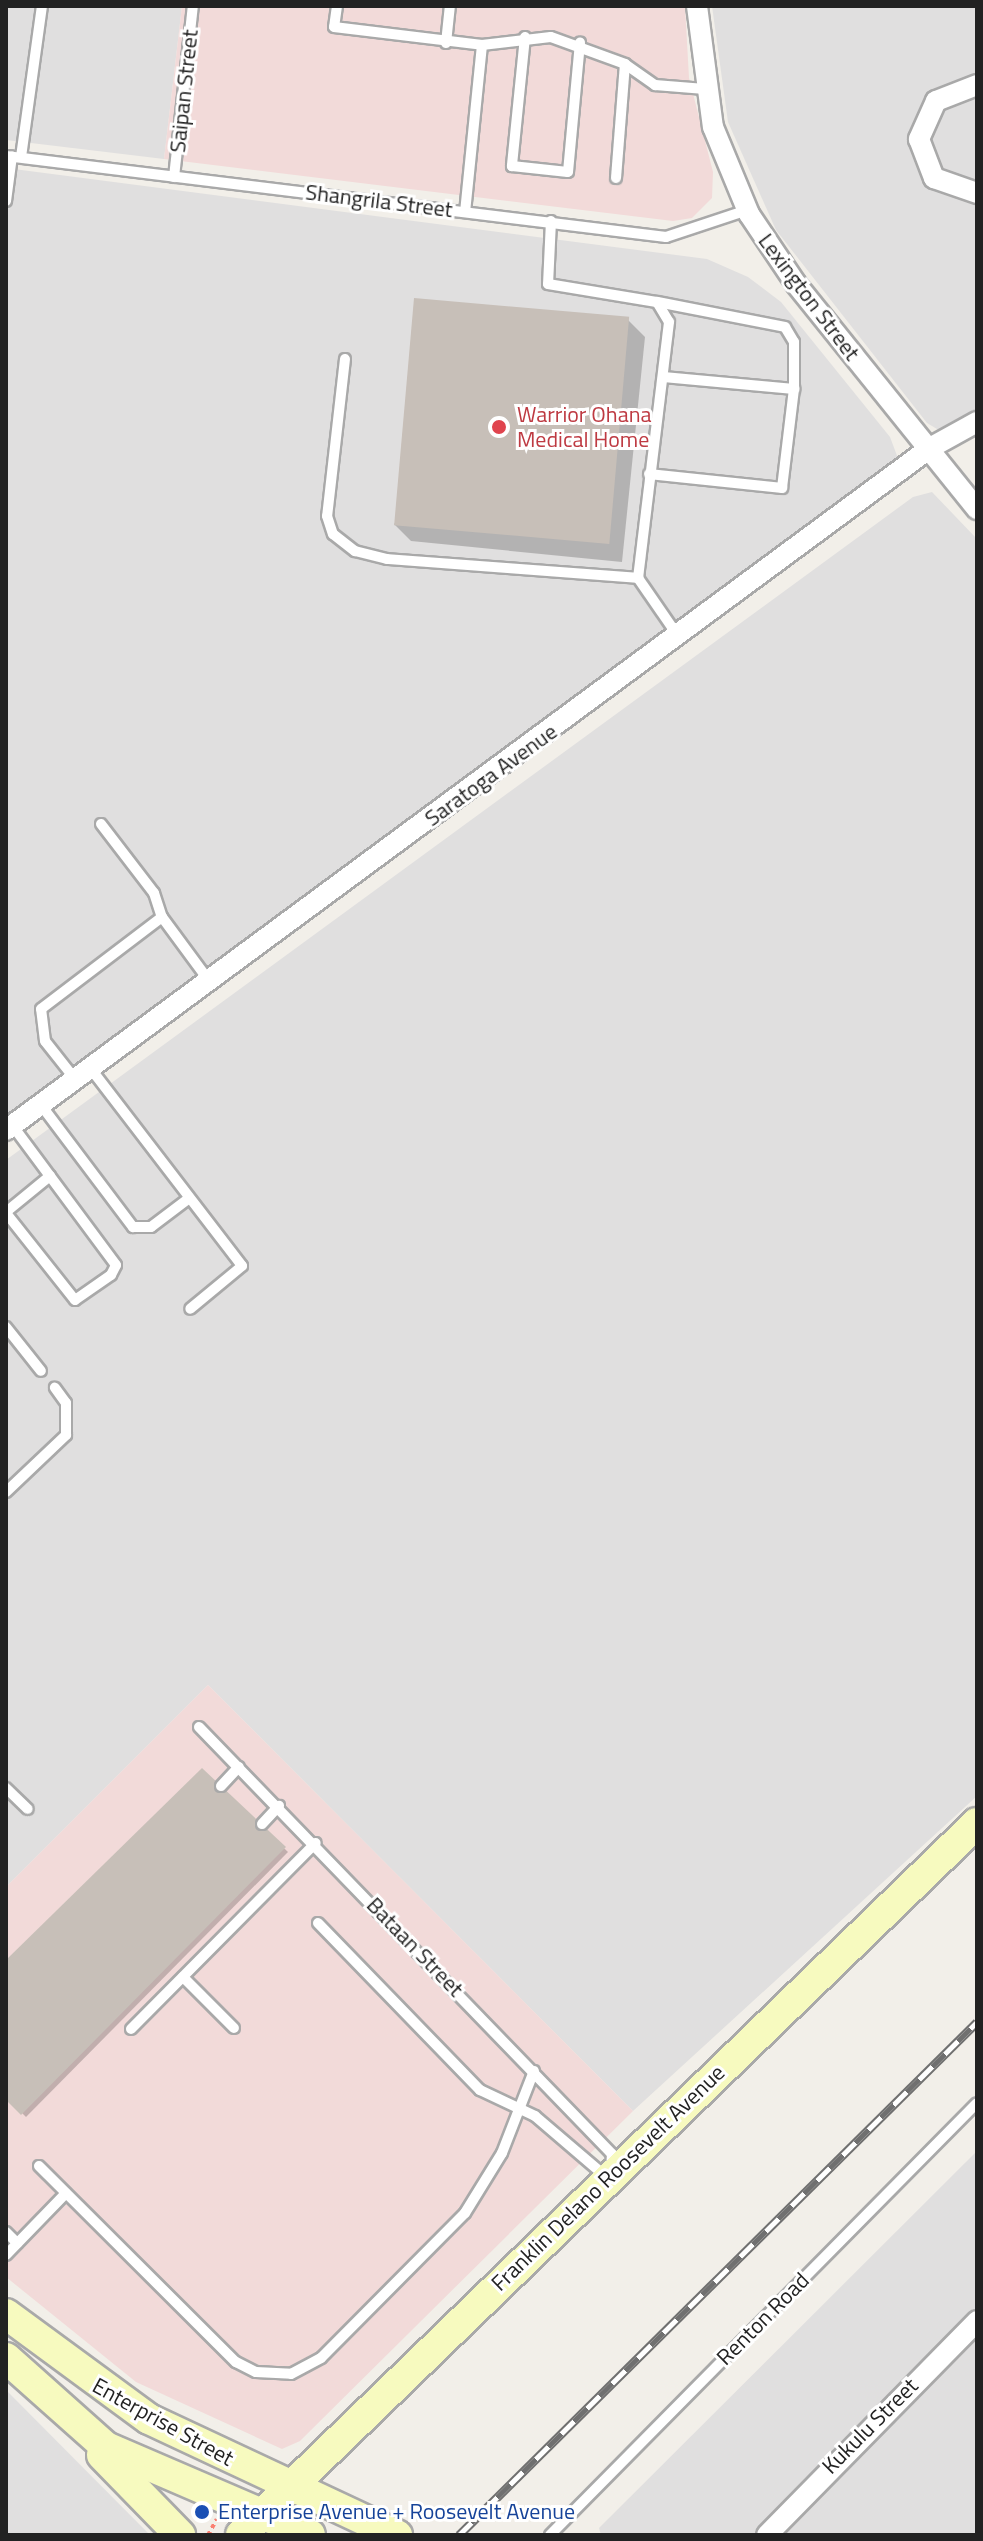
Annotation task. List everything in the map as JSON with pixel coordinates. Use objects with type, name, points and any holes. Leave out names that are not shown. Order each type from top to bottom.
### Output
[{"type":"main road","name":"Franklin Delano Roosevelt Avenue","points":[[241,2535],[977,1823]]},
{"type":"main road","name":"Enterprise Street","points":[[6,2314],[120,2402],[289,2489],[397,2535]]},
{"type":"main road","name":"Enterprise Street","points":[[6,2358],[53,2405],[128,2459],[310,2535]]},
{"type":"main road","points":[[53,2405],[180,2535]]},
{"type":"main road","points":[[331,2449],[330,2477],[356,2518]]},
{"type":"street","name":"Lexington Street","points":[[697,6],[705,89],[747,210],[796,284],[977,509]]},
{"type":"street","points":[[977,85],[936,101],[919,139],[934,178],[977,193]]},
{"type":"street","name":"Saratoga Avenue","points":[[9,1127],[679,638],[930,448],[977,422]]},
{"type":"street","name":"Kukulu Street","points":[[767,2535],[977,2321]]},
{"type":"lane","points":[[6,201],[42,6]]},
{"type":"lane","name":"Saipan Street","points":[[174,177],[193,6]]},
{"type":"lane","points":[[337,6],[334,27],[446,43],[482,45],[525,37],[580,43],[625,64],[655,85],[705,89]]},
{"type":"lane","points":[[446,43],[450,6]]},
{"type":"lane","points":[[525,37],[512,166],[568,172],[580,43]]},
{"type":"lane","points":[[465,211],[482,45]]},
{"type":"lane","points":[[616,178],[625,64]]},
{"type":"lane","name":"Shangrila Street","points":[[13,156],[666,237],[747,210]]},
{"type":"lane","points":[[551,221],[548,284],[785,327],[794,342],[794,389],[782,488],[649,474]]},
{"type":"lane","points":[[657,302],[669,322],[638,578],[679,638]]},
{"type":"lane","points":[[345,359],[327,516],[333,534],[355,551],[638,578]]},
{"type":"lane","points":[[663,377],[794,389]]},
{"type":"lane","points":[[101,824],[154,893],[162,917],[210,982]]},
{"type":"lane","points":[[162,917],[41,1009],[45,1041],[83,1074],[242,1266],[190,1309]]},
{"type":"lane","points":[[41,1105],[133,1227],[151,1227],[188,1199]]},
{"type":"lane","points":[[9,1127],[50,1176],[116,1265],[89,1294],[75,1300],[6,1212],[50,1176]]},
{"type":"lane","points":[[6,1327],[41,1371]]},
{"type":"lane","points":[[6,1492],[66,1435],[66,1403],[55,1388]]},
{"type":"lane","name":"Bataan Street","points":[[199,1727],[316,1843],[612,2154],[610,2177]]},
{"type":"lane","points":[[221,1786],[239,1767]]},
{"type":"lane","points":[[6,1788],[28,1809]]},
{"type":"lane","points":[[262,1824],[279,1806]]},
{"type":"lane","points":[[131,2029],[316,1843]]},
{"type":"lane","points":[[318,1923],[480,2090],[520,2108],[593,2172],[610,2177]]},
{"type":"lane","points":[[183,1977],[234,2028]]},
{"type":"lane","points":[[39,2166],[236,2362],[256,2372],[291,2374],[321,2358],[465,2213],[492,2175],[534,2071]]},
{"type":"lane","name":"Renton Road","points":[[550,2535],[977,2103]]},
{"type":"lane","points":[[6,2255],[66,2193]]},
{"type":"lane","points":[[6,2232],[17,2243]]},
{"type":"shaded area","points":[[6,6],[182,6],[164,159],[6,140]]},
{"type":"shaded area","points":[[182,6],[685,6],[689,78],[713,172],[712,198],[692,218],[673,221],[164,159]]},
{"type":"shaded area","points":[[712,6],[977,6],[977,421],[942,432],[927,423],[776,230],[728,122]]},
{"type":"shaded area","points":[[6,168],[707,259],[748,277],[781,302],[890,437],[899,461],[6,1127]]},
{"type":"shaded area","points":[[932,492],[977,539],[977,1796],[633,2111],[208,1685],[6,1887],[6,1160],[913,497]]},
{"type":"shaded area","points":[[208,1685],[633,2111],[300,2441],[282,2449],[136,2382],[6,2277],[6,1887]]},
{"type":"shaded area","points":[[977,2151],[977,2535],[601,2535],[599,2528]]},
{"type":"shaded area","points":[[6,2390],[150,2535],[6,2535]]},
{"type":"building","points":[[414,298],[629,317],[609,544],[394,525]]},
{"type":"building","points":[[202,1768],[286,1847],[21,2115],[6,2100],[6,1960]]},
{"type":"railway","points":[[459,2535],[977,2022]]},
{"type":"place","name":"Warrior Ohana Medical Home","points":[[499,427]]},
{"type":"place","name":"Enterprise Avenue + Roosevelt Avenue","points":[[202,2512]]}]
